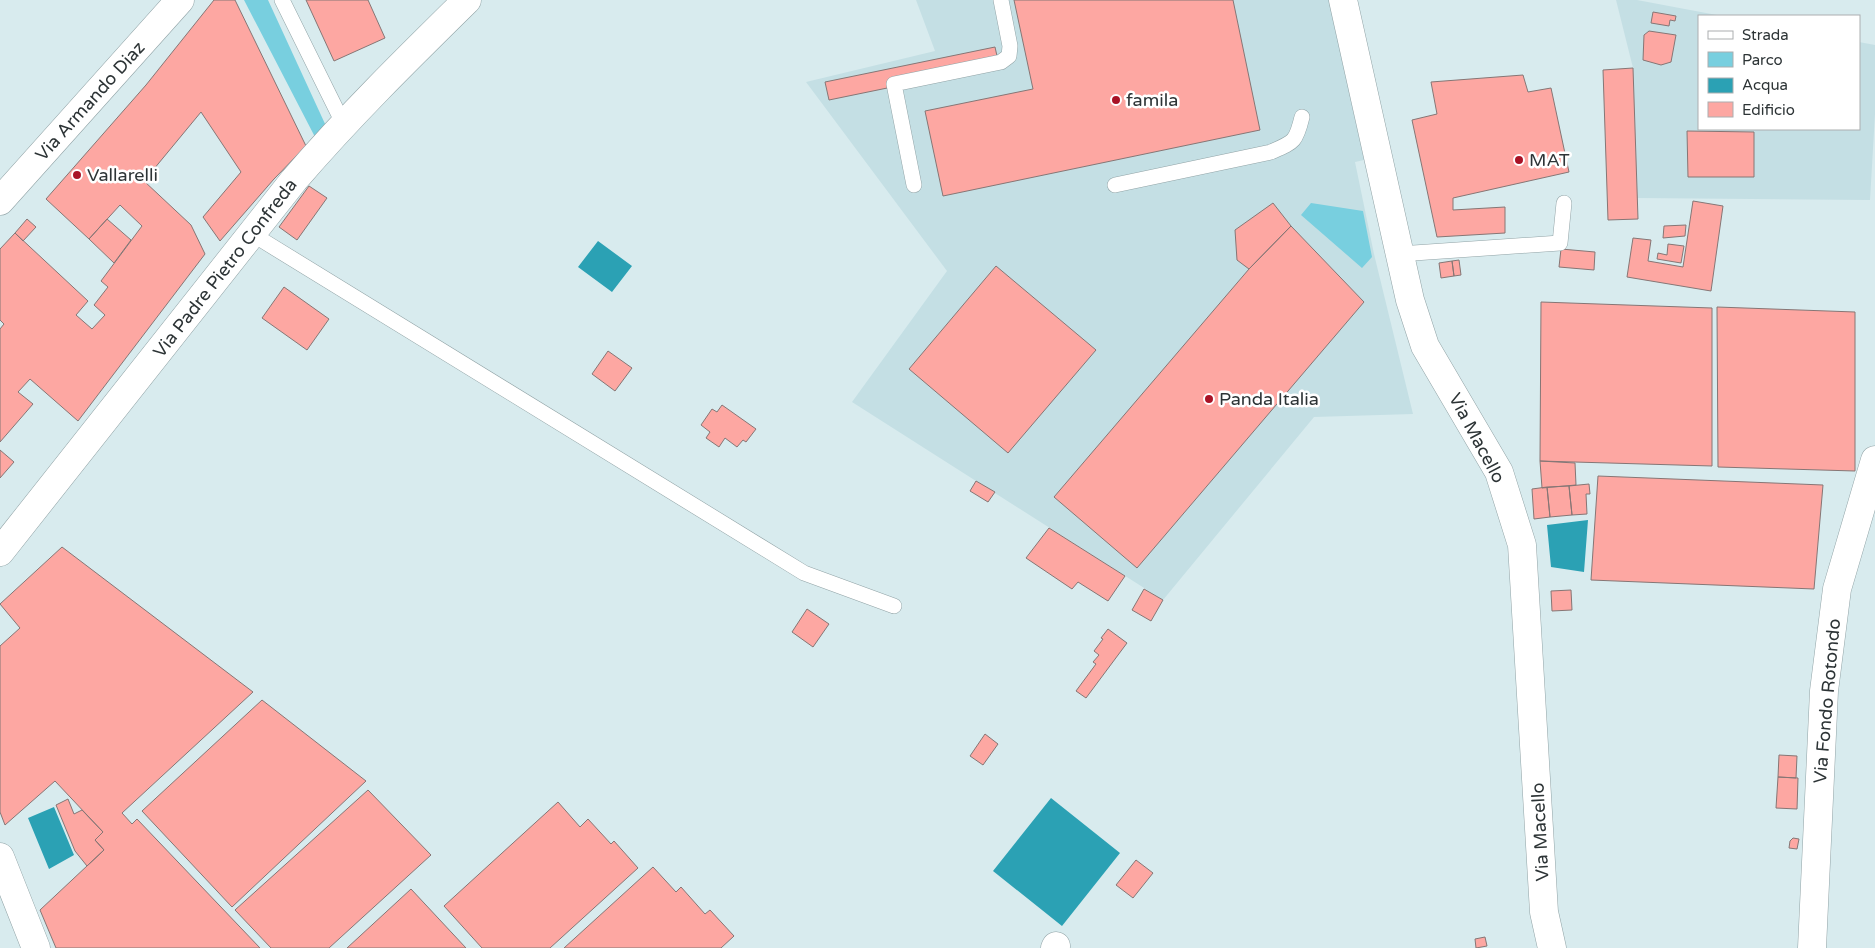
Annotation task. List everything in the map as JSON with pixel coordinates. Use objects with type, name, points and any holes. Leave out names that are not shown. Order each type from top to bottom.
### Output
[{"type":"street","name":"Via Armando Diaz","points":[[0,201],[180,0]]},
{"type":"street","name":"Via Padre Pietro Confreda","points":[[0,552],[294,180],[343,123],[467,0]]},
{"type":"street","name":"Via Macello","points":[[1343,0],[1399,254],[1410,300],[1425,346],[1499,472],[1522,545],[1544,912],[1550,948]]},
{"type":"street","name":"Via Fondo Rotondo","points":[[1812,948],[1824,691],[1837,589],[1875,460]]},
{"type":"street","points":[[0,857],[36,948]]},
{"type":"lane","points":[[282,0],[343,123]]},
{"type":"lane","points":[[914,185],[894,84],[1001,62],[1009,56],[1010,46],[1001,0]]},
{"type":"lane","points":[[1115,185],[1272,152],[1290,144],[1298,134],[1302,117]]},
{"type":"lane","points":[[1399,254],[1560,242],[1564,203]]},
{"type":"lane","points":[[252,234],[804,573],[894,606]]},
{"type":"shaded area","points":[[916,0],[1329,0],[1364,160],[1355,162],[1374,254],[1413,414],[1314,417],[1163,600],[852,402],[947,271],[806,82],[935,51]]},
{"type":"shaded area","points":[[1616,0],[1637,0],[1717,15],[1698,15],[1698,130],[1860,130],[1860,42],[1875,45],[1875,114],[1870,200],[1637,198],[1633,68]]},
{"type":"green space","points":[[244,0],[268,0],[326,126],[315,137]]},
{"type":"green space","points":[[1311,203],[1363,211],[1372,257],[1362,268],[1301,215]]},
{"type":"water","points":[[598,241],[632,266],[612,292],[578,267]]},
{"type":"water","points":[[1588,520],[1584,572],[1551,567],[1547,525]]},
{"type":"water","points":[[1051,798],[1120,853],[1062,926],[993,871]]},
{"type":"water","points":[[54,807],[74,855],[49,869],[28,818]]},
{"type":"building","points":[[214,0],[235,0],[306,146],[274,179],[220,241],[203,217],[241,172],[201,112],[144,181],[191,225],[205,254],[78,421],[30,379],[18,392],[33,404],[0,442],[0,329],[4,324],[0,320],[0,249],[15,233],[88,301],[76,315],[92,329],[105,315],[94,305],[108,287],[101,281],[142,226],[120,205],[89,239],[46,199],[146,85]]},
{"type":"building","points":[[306,0],[368,0],[385,38],[334,61]]},
{"type":"building","name":"famila","points":[[1014,0],[1233,0],[1260,130],[943,196],[925,111],[1033,89]]},
{"type":"building","points":[[1653,12],[1676,16],[1675,21],[1670,20],[1669,26],[1651,23]]},
{"type":"building","points":[[1649,31],[1676,35],[1671,62],[1661,65],[1643,60],[1644,35]]},
{"type":"building","points":[[995,47],[999,65],[829,100],[825,82]]},
{"type":"building","points":[[1633,68],[1638,219],[1608,220],[1603,70]]},
{"type":"building","points":[[1523,75],[1528,92],[1551,88],[1569,172],[1453,198],[1453,210],[1505,207],[1505,233],[1437,237],[1412,120],[1437,114],[1431,82]]},
{"type":"building","points":[[1687,131],[1754,132],[1754,177],[1688,177]]},
{"type":"building","points":[[309,186],[327,198],[297,240],[279,227]]},
{"type":"building","points":[[1693,201],[1723,206],[1711,291],[1627,277],[1633,238],[1651,240],[1648,261],[1683,267]]},
{"type":"building","points":[[1273,203],[1291,226],[1249,269],[1237,260],[1235,230]]},
{"type":"building","points":[[27,219],[36,227],[23,241],[15,233]]},
{"type":"building","points":[[107,219],[131,240],[114,263],[89,239]]},
{"type":"building","points":[[1686,225],[1685,236],[1663,238],[1664,226]]},
{"type":"building","name":"Panda Italia","points":[[1291,226],[1364,302],[1137,568],[1054,497],[1249,269]]},
{"type":"building","points":[[1668,244],[1684,246],[1681,263],[1657,259],[1658,253],[1667,255]]},
{"type":"building","points":[[1561,249],[1595,252],[1594,270],[1559,267]]},
{"type":"building","points":[[1459,260],[1461,275],[1454,276],[1452,261]]},
{"type":"building","points":[[1452,261],[1454,276],[1441,278],[1439,263]]},
{"type":"building","points":[[996,266],[1096,350],[1008,453],[909,369]]},
{"type":"building","points":[[284,287],[329,319],[307,350],[262,318]]},
{"type":"building","points":[[1541,302],[1712,308],[1712,466],[1540,461]]},
{"type":"building","points":[[1717,307],[1855,312],[1855,471],[1718,467]]},
{"type":"building","points":[[608,351],[632,368],[615,391],[592,374]]},
{"type":"building","points":[[722,405],[756,429],[746,442],[743,440],[737,447],[725,438],[719,447],[706,438],[710,432],[701,425],[712,409],[717,412]]},
{"type":"building","points":[[0,450],[14,462],[0,478]]},
{"type":"building","points":[[1540,461],[1575,463],[1576,485],[1542,488]]},
{"type":"building","points":[[1598,476],[1823,485],[1814,589],[1591,580]]},
{"type":"building","points":[[976,481],[995,492],[988,502],[970,491]]},
{"type":"building","points":[[1589,484],[1590,494],[1586,494],[1587,514],[1572,515],[1569,486]]},
{"type":"building","points":[[1569,486],[1572,515],[1550,517],[1547,487]]},
{"type":"building","points":[[1547,487],[1550,517],[1534,519],[1532,489]]},
{"type":"building","points":[[1049,528],[1125,576],[1108,601],[1078,582],[1072,589],[1026,558]]},
{"type":"building","points":[[62,547],[253,692],[122,813],[132,824],[137,819],[260,948],[56,948],[40,910],[104,850],[95,840],[103,832],[55,781],[5,825],[0,812],[0,646],[20,628],[0,604]]},
{"type":"building","points":[[1144,589],[1163,600],[1151,621],[1132,610]]},
{"type":"building","points":[[1571,590],[1572,610],[1552,611],[1551,591]]},
{"type":"building","points":[[807,609],[829,624],[813,647],[792,632]]},
{"type":"building","points":[[1108,629],[1127,643],[1086,698],[1076,691],[1096,664],[1093,662],[1099,655],[1094,651]]},
{"type":"building","points":[[262,700],[366,781],[232,907],[142,811]]},
{"type":"building","points":[[985,734],[998,744],[983,765],[970,756]]},
{"type":"building","points":[[1779,755],[1797,756],[1796,778],[1778,777]]},
{"type":"building","points":[[1778,777],[1798,778],[1797,809],[1776,808]]},
{"type":"building","points":[[368,790],[431,855],[329,948],[271,948],[235,910]]},
{"type":"building","points":[[68,799],[74,814],[82,810],[103,832],[95,840],[104,850],[87,866],[75,851],[56,805]]},
{"type":"building","points":[[558,802],[580,827],[588,819],[611,844],[614,841],[638,868],[550,948],[482,948],[444,906]]},
{"type":"building","points":[[1793,838],[1799,839],[1797,849],[1789,848],[1790,841]]},
{"type":"building","points":[[1136,860],[1153,873],[1133,898],[1116,885]]},
{"type":"building","points":[[653,867],[676,892],[681,887],[705,914],[710,910],[734,936],[721,948],[564,948]]},
{"type":"building","points":[[411,889],[466,948],[347,948]]},
{"type":"building","points":[[1485,937],[1487,946],[1476,948],[1475,939]]},
{"type":"place","name":"famila","points":[[1116,100]]},
{"type":"place","name":"MAT","points":[[1519,160]]},
{"type":"place","name":"Vallarelli","points":[[77,175]]},
{"type":"place","name":"Panda Italia","points":[[1209,399]]}]
